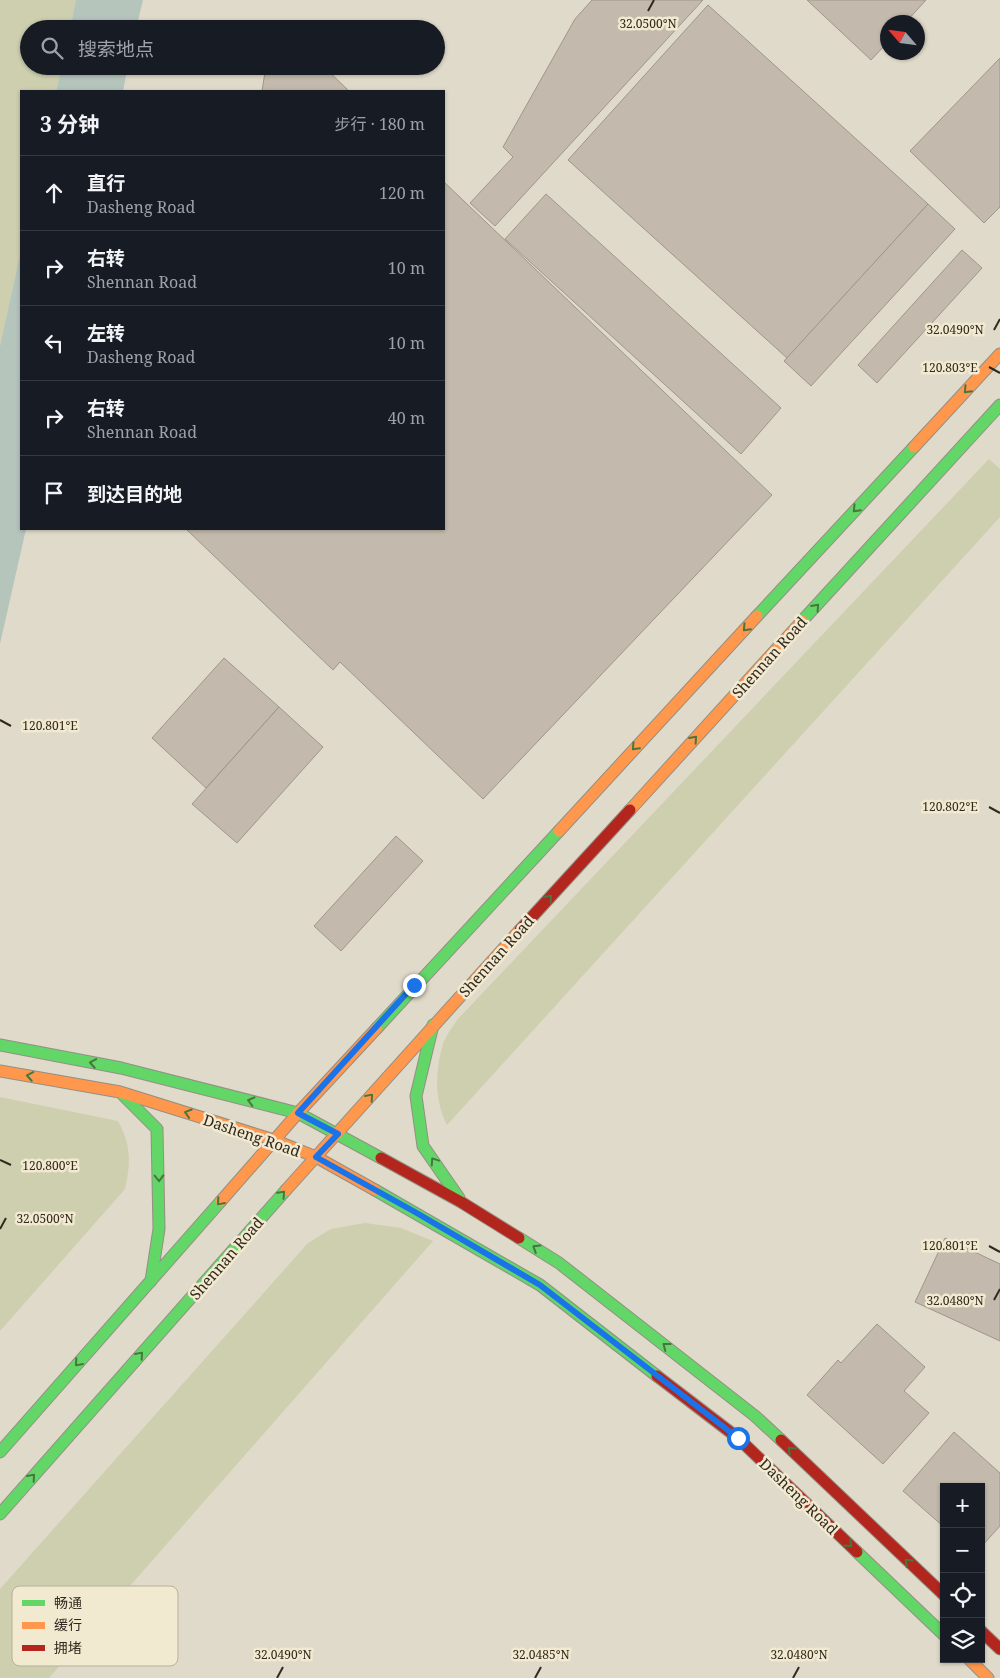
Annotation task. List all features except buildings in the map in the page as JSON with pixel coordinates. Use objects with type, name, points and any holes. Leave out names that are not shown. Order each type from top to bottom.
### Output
[{"type":"main road","points":[[0,1452],[298,1113],[1000,354]]},
{"type":"main road","name":"Shennan Road","points":[[0,1514],[433,1025],[1000,405]]},
{"type":"main road","points":[[433,1025],[416,1096],[423,1146],[461,1202]]},
{"type":"main road","name":"Dasheng Road","points":[[0,1045],[122,1068],[298,1113],[461,1202],[560,1263],[755,1416],[940,1591]]},
{"type":"main road","name":"Dasheng Road","points":[[0,1071],[120,1092],[274,1140],[316,1157],[540,1285],[738,1438],[940,1631]]},
{"type":"main road","points":[[120,1092],[157,1129],[159,1229],[151,1281]]},
{"type":"main road","points":[[985,1635],[1000,1649]]},
{"type":"main road","points":[[973,1663],[988,1678]]},
{"type":"green space","points":[[0,0],[76,0],[72,20],[20,20],[20,75],[60,75],[56,90],[20,90],[20,255],[0,346]]},
{"type":"green space","points":[[989,459],[1000,469],[1000,517],[447,1125],[438,1095],[438,1064],[443,1044],[457,1020]]},
{"type":"green space","points":[[0,1097],[118,1121],[128,1146],[129,1162],[125,1189],[0,1331]]},
{"type":"green space","points":[[365,1223],[401,1228],[433,1241],[130,1586],[12,1586],[12,1666],[60,1666],[49,1678],[0,1678],[0,1589],[308,1243],[331,1229]]},
{"type":"shaded area","points":[[76,0],[143,0],[138,20],[72,20]]},
{"type":"shaded area","points":[[60,75],[126,75],[123,90],[56,90]]},
{"type":"shaded area","points":[[20,255],[20,530],[26,530],[0,644],[0,346]]},
{"type":"traffic: fast","points":[[802,621],[1000,405]]},
{"type":"traffic: fast","points":[[757,616],[914,447]]},
{"type":"traffic: fast","points":[[377,1028],[559,831]]},
{"type":"traffic: fast","points":[[433,1025],[416,1096],[423,1146],[459,1198]]},
{"type":"traffic: fast","points":[[0,1045],[121,1068],[298,1113],[381,1158]]},
{"type":"traffic: fast","points":[[123,1095],[157,1129],[159,1229],[151,1281]]},
{"type":"traffic: fast","points":[[0,1514],[286,1190]]},
{"type":"traffic: fast","points":[[375,1190],[540,1285],[657,1376]]},
{"type":"traffic: fast","points":[[0,1452],[221,1201]]},
{"type":"traffic: fast","points":[[519,1238],[559,1263],[755,1416],[781,1440]]},
{"type":"traffic: fast","points":[[857,1552],[940,1631]]},
{"type":"traffic: slow","points":[[914,447],[1000,354]]},
{"type":"traffic: slow","points":[[559,831],[757,616]]},
{"type":"traffic: slow","points":[[630,810],[802,621]]},
{"type":"traffic: slow","points":[[286,1190],[520,930]]},
{"type":"traffic: slow","points":[[221,1201],[298,1113],[377,1028]]},
{"type":"traffic: slow","points":[[0,1071],[120,1092],[274,1140],[316,1157],[375,1190]]},
{"type":"traffic: slow","points":[[973,1663],[988,1678]]},
{"type":"traffic: jam","points":[[520,930],[630,810]]},
{"type":"traffic: jam","points":[[381,1158],[461,1202],[519,1238]]},
{"type":"traffic: jam","points":[[657,1376],[738,1438],[857,1552]]},
{"type":"traffic: jam","points":[[781,1440],[940,1591]]},
{"type":"traffic: jam","points":[[985,1635],[1000,1649]]},
{"type":"route","points":[[414,985],[298,1113],[338,1134],[316,1157],[540,1285],[738,1438]]}]
